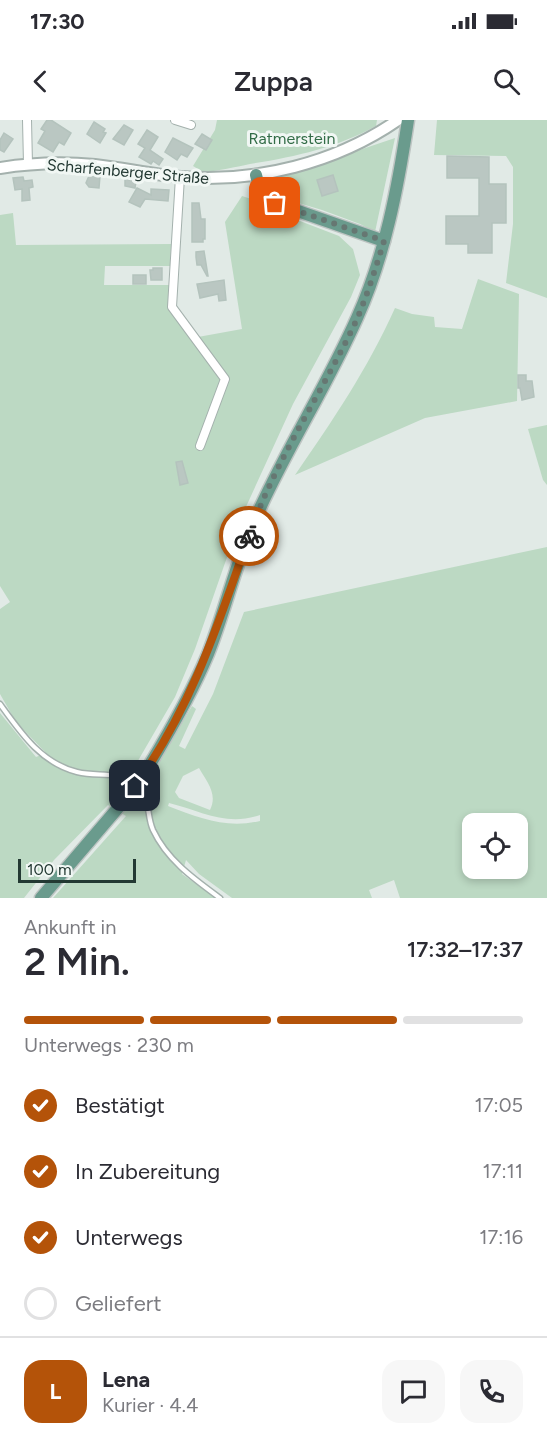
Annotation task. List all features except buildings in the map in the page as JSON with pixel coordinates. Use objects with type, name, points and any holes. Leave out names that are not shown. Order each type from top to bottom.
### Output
[{"type":"main road","points":[[40,898],[123,802],[146,771],[189,695],[208,654],[254,520],[357,317],[373,277],[384,241],[401,166],[408,120]]},
{"type":"main road","points":[[256,175],[261,195],[275,203],[384,241]]},
{"type":"street","points":[[27,120],[28,164]]},
{"type":"street","points":[[175,120],[191,125]]},
{"type":"street","name":"Scharfenberger Straße","points":[[0,168],[28,164],[97,165],[180,177],[220,178],[256,175],[328,156],[398,120]]},
{"type":"street","points":[[180,177],[172,307],[225,380],[200,446]]},
{"type":"lane","points":[[0,704],[28,741],[49,760],[79,773],[114,774],[126,779],[138,789],[146,799],[152,828],[163,846],[188,874],[220,898]]},
{"type":"green space","name":"Ratmerstein","points":[[217,120],[377,120],[376,126],[361,134],[314,151],[203,172],[193,166],[215,130]]},
{"type":"green space","points":[[437,120],[547,120],[547,298],[506,283],[513,224],[513,167],[506,156],[434,155]]},
{"type":"green space","points":[[395,138],[375,232],[322,210],[278,197],[267,189],[265,182]]},
{"type":"green space","points":[[242,196],[258,201],[266,208],[339,236],[353,249],[360,275],[351,297],[293,404],[240,520],[195,649],[175,697],[128,778],[144,787],[192,706],[196,709],[179,746],[185,749],[213,694],[244,612],[547,547],[547,898],[400,898],[394,880],[369,890],[372,898],[232,898],[199,874],[186,860],[182,874],[216,898],[53,898],[126,816],[108,805],[54,860],[24,898],[0,898],[0,713],[36,757],[46,753],[16,722],[0,694],[0,609],[10,602],[0,586],[0,215],[13,213],[16,245],[171,244],[170,266],[105,266],[104,285],[169,285],[168,308],[192,341],[198,337],[242,329],[225,222]],"holes":[[[199,768],[208,783],[213,799],[210,810],[179,798],[175,792],[183,776]],[[169,803],[225,819],[260,815],[260,821],[236,824],[213,821],[168,806]]]},
{"type":"green space","points":[[478,279],[519,294],[517,401],[425,418],[295,475],[361,374],[395,308],[412,314],[434,317],[435,327],[462,329]]},
{"type":"green space","points":[[547,425],[547,485],[543,480],[528,429]]},
{"type":"way so far","points":[[249,536],[273,479],[342,350],[373,277],[384,241],[275,203]]},
{"type":"route","points":[[135,786],[185,705],[208,654],[249,536]]}]
